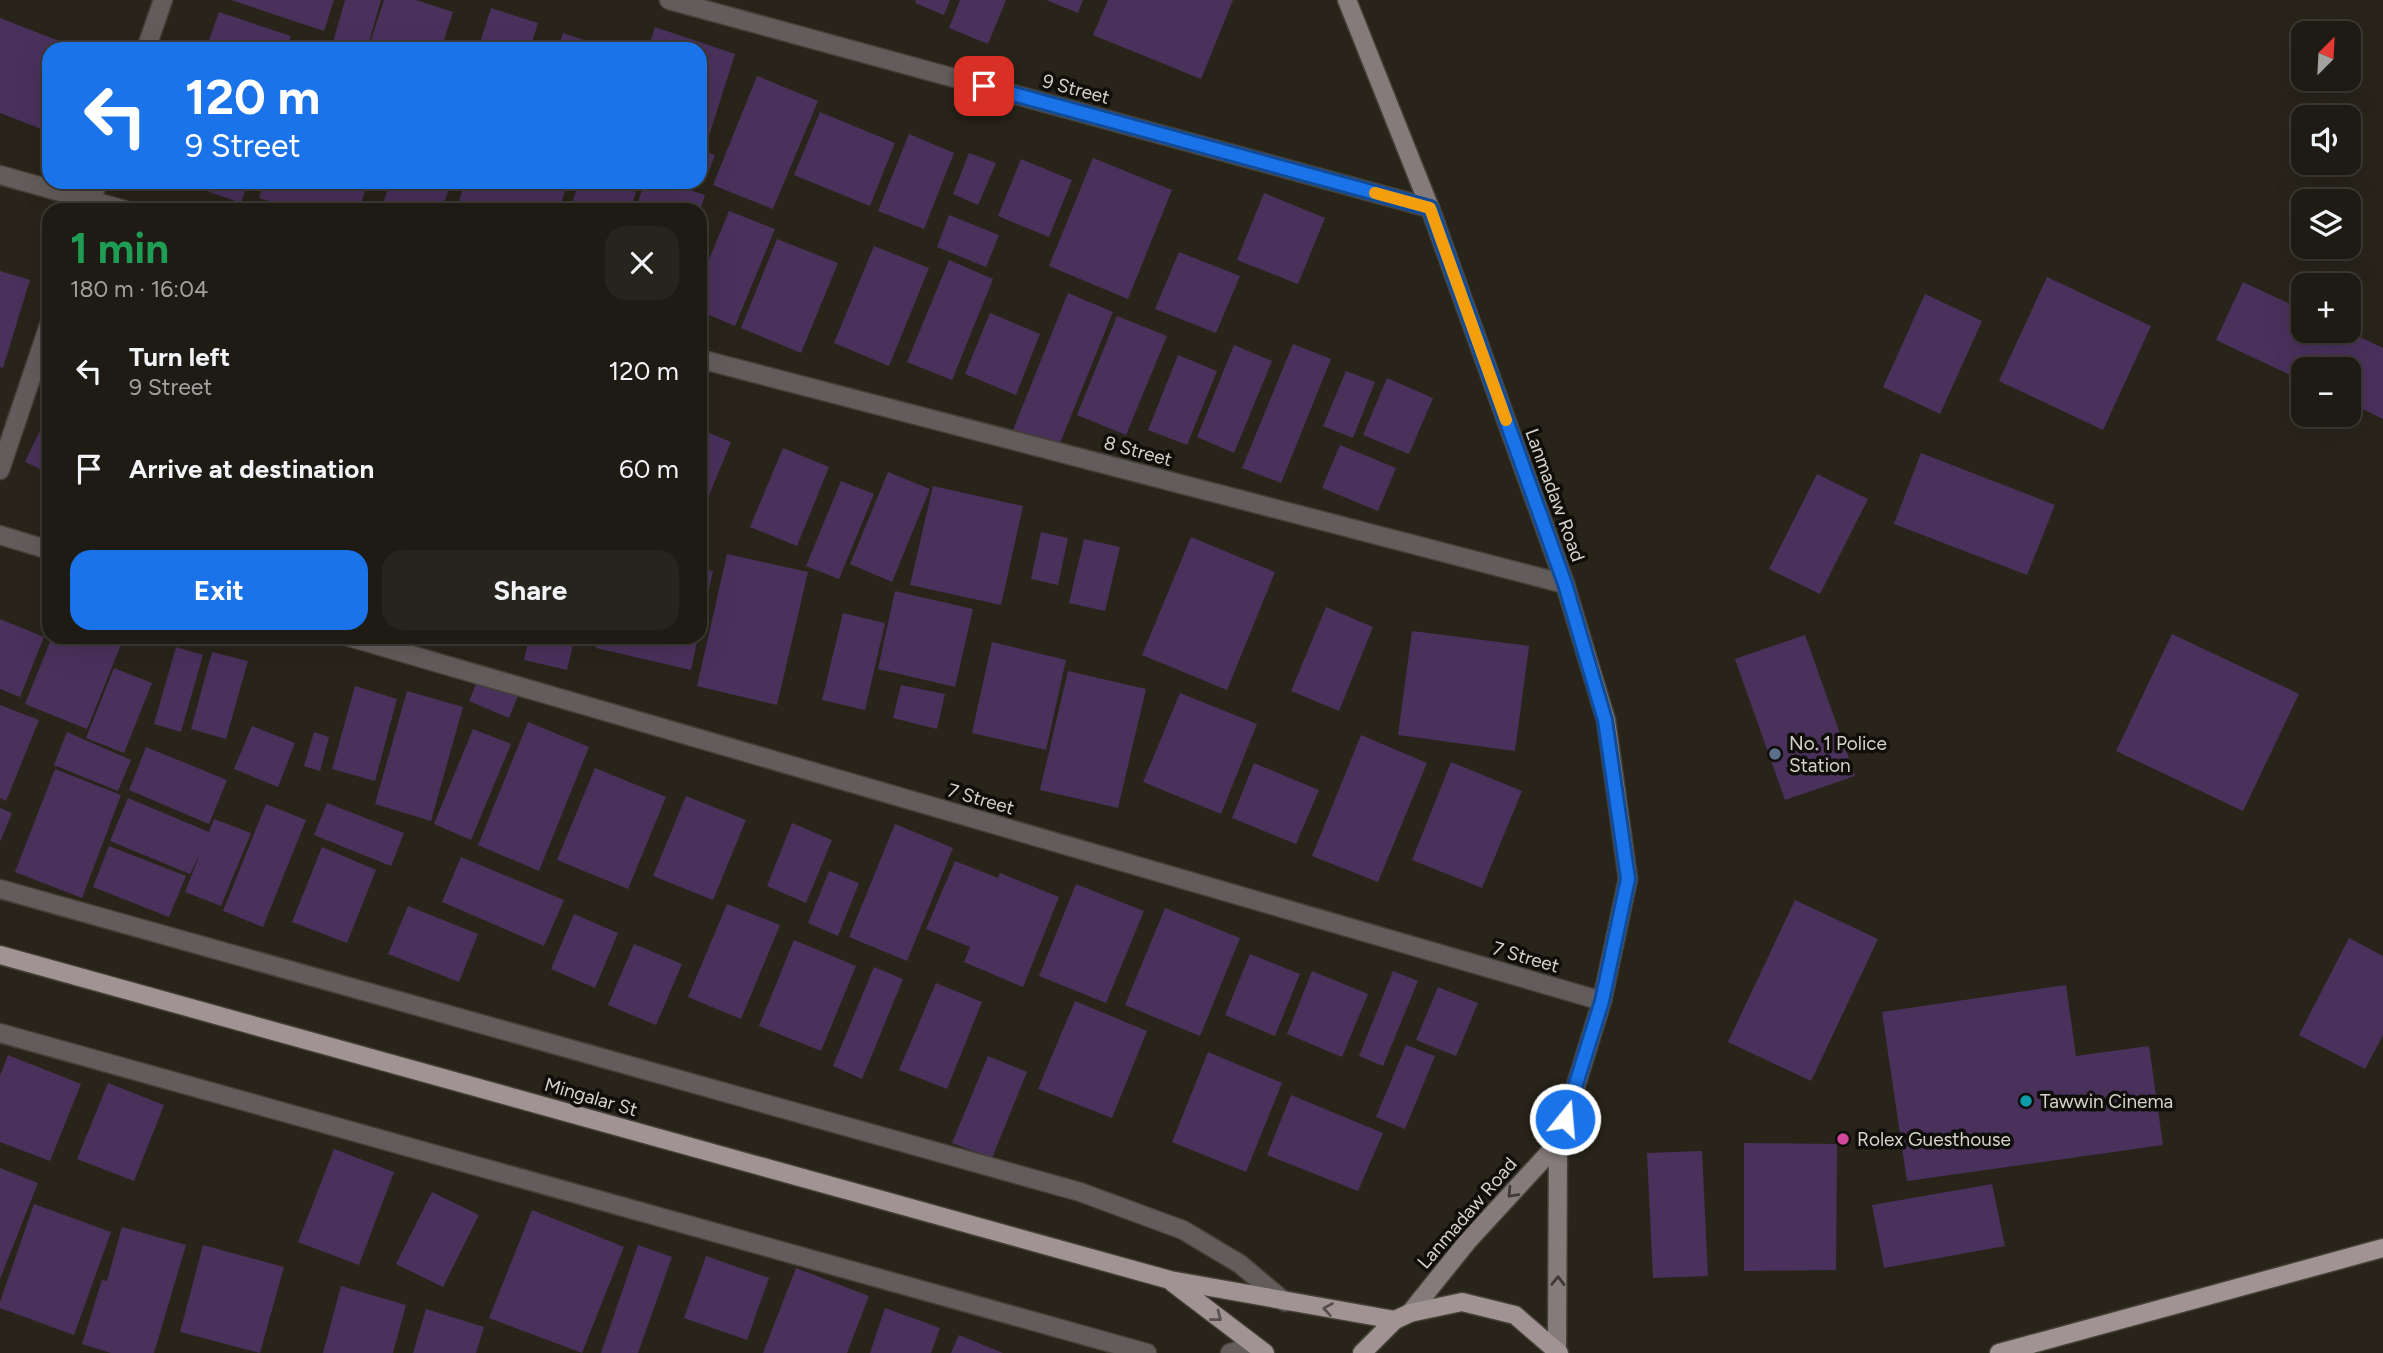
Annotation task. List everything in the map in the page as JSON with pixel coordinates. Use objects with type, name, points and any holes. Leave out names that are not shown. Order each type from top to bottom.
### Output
[{"type":"main road","name":"Mingalar St","points":[[0,955],[1170,1280],[1285,1302],[1402,1317]]},
{"type":"main road","points":[[1999,1353],[2383,1248]]},
{"type":"main road","points":[[1170,1280],[1260,1350]]},
{"type":"main road","points":[[1362,1353],[1402,1317],[1462,1302],[1515,1315],[1558,1351]]},
{"type":"street","points":[[148,42],[163,0]]},
{"type":"street","name":"9 Street","points":[[669,0],[1430,208]]},
{"type":"street","name":"Lanmadaw Road","points":[[1348,0],[1430,208],[1565,584],[1605,720],[1628,879],[1602,1001],[1558,1143],[1558,1351]]},
{"type":"street","points":[[0,175],[81,203]]},
{"type":"street","points":[[0,470],[42,346]]},
{"type":"street","name":"8 Street","points":[[707,361],[1565,584]]},
{"type":"street","points":[[0,536],[42,548]]},
{"type":"street","name":"7 Street","points":[[373,644],[1602,1001]]},
{"type":"street","points":[[0,889],[1080,1192],[1183,1230],[1240,1264],[1285,1302]]},
{"type":"street","points":[[0,1033],[1147,1353]]},
{"type":"street","name":"Lanmadaw Road","points":[[1402,1317],[1467,1241],[1558,1143]]},
{"type":"street","points":[[1230,1353],[1260,1350]]},
{"type":"building","points":[[231,0],[334,0],[324,31]]},
{"type":"building","points":[[345,0],[381,0],[369,42],[333,42]]},
{"type":"building","points":[[384,0],[416,0],[453,12],[443,42],[370,42]]},
{"type":"building","points":[[916,0],[950,0],[944,15],[915,3]]},
{"type":"building","points":[[960,0],[1006,0],[988,44],[949,28]]},
{"type":"building","points":[[1046,0],[1083,0],[1078,13]]},
{"type":"building","points":[[1108,0],[1233,0],[1201,79],[1093,35]]},
{"type":"building","points":[[491,8],[538,23],[532,42],[480,42]]},
{"type":"building","points":[[219,12],[291,36],[289,42],[208,42]]},
{"type":"building","points":[[0,18],[62,42],[42,42],[42,129],[0,113]]},
{"type":"building","points":[[655,27],[699,42],[650,42]]},
{"type":"building","points":[[563,33],[590,42],[560,42]]},
{"type":"building","points":[[707,45],[735,54],[707,139]]},
{"type":"building","points":[[757,76],[818,101],[773,209],[713,185]]},
{"type":"building","points":[[820,112],[895,143],[870,206],[794,175]]},
{"type":"building","points":[[909,134],[954,153],[924,229],[878,211]]},
{"type":"building","points":[[707,152],[715,155],[707,176]]},
{"type":"building","points":[[969,153],[996,163],[978,205],[953,194]]},
{"type":"building","points":[[1093,158],[1172,190],[1128,299],[1049,266]]},
{"type":"building","points":[[1021,159],[1072,180],[1049,237],[998,216]]},
{"type":"building","points":[[201,189],[246,189],[241,203]]},
{"type":"building","points":[[262,189],[366,189],[361,203],[275,203],[259,198]]},
{"type":"building","points":[[388,189],[449,189],[444,203],[383,203]]},
{"type":"building","points":[[463,189],[566,189],[561,203],[458,203]]},
{"type":"building","points":[[577,189],[628,189],[636,192],[632,203],[572,203]]},
{"type":"building","points":[[642,189],[687,189],[705,195],[702,203],[638,203]]},
{"type":"building","points":[[1264,193],[1325,218],[1298,284],[1237,260]]},
{"type":"building","points":[[729,211],[775,229],[735,326],[707,314],[707,264]]},
{"type":"building","points":[[949,215],[999,235],[986,267],[937,247]]},
{"type":"building","points":[[777,239],[838,263],[801,353],[741,328]]},
{"type":"building","points":[[874,246],[929,268],[889,366],[834,343]]},
{"type":"building","points":[[1179,252],[1240,276],[1216,333],[1155,309]]},
{"type":"building","points":[[949,260],[993,279],[952,380],[907,362]]},
{"type":"building","points":[[0,271],[30,280],[3,368],[0,367]]},
{"type":"building","points":[[2047,277],[2151,326],[2103,430],[1999,381]]},
{"type":"building","points":[[2243,282],[2291,304],[2291,343],[2361,343],[2361,338],[2383,348],[2383,419],[2361,408],[2361,357],[2291,357],[2291,375],[2216,340]]},
{"type":"building","points":[[1068,293],[1113,312],[1058,448],[1013,430]]},
{"type":"building","points":[[1925,294],[1982,321],[1940,414],[1883,387]]},
{"type":"building","points":[[990,313],[1040,334],[1016,395],[965,374]]},
{"type":"building","points":[[1117,316],[1167,336],[1126,435],[1077,415]]},
{"type":"building","points":[[1293,344],[1331,359],[1281,483],[1242,468]]},
{"type":"building","points":[[1234,345],[1272,361],[1234,453],[1197,437]]},
{"type":"building","points":[[1178,355],[1217,371],[1187,445],[1148,430]]},
{"type":"building","points":[[1346,371],[1375,382],[1353,438],[1323,426]]},
{"type":"building","points":[[1387,378],[1433,398],[1409,454],[1363,435]]},
{"type":"building","points":[[42,426],[42,470],[25,462]]},
{"type":"building","points":[[707,432],[731,442],[707,500]]},
{"type":"building","points":[[1340,445],[1396,468],[1378,511],[1322,488]]},
{"type":"building","points":[[783,448],[829,467],[797,546],[750,527]]},
{"type":"building","points":[[1921,453],[2055,505],[2027,575],[1894,524]]},
{"type":"building","points":[[888,472],[930,489],[892,582],[850,564]]},
{"type":"building","points":[[1817,474],[1868,499],[1820,594],[1769,569]]},
{"type":"building","points":[[841,481],[874,494],[839,579],[806,566]]},
{"type":"building","points":[[933,486],[1023,506],[1001,605],[910,585]]},
{"type":"building","points":[[1041,532],[1068,538],[1058,585],[1031,579]]},
{"type":"building","points":[[1191,537],[1275,572],[1227,690],[1142,655]]},
{"type":"building","points":[[1084,539],[1120,547],[1105,611],[1069,603]]},
{"type":"building","points":[[727,554],[808,572],[777,705],[697,686]]},
{"type":"building","points":[[707,570],[713,571],[707,598]]},
{"type":"building","points":[[895,591],[973,609],[955,687],[878,669]]},
{"type":"building","points":[[1326,607],[1373,627],[1339,711],[1291,691]]},
{"type":"building","points":[[843,613],[885,623],[865,710],[822,700]]},
{"type":"building","points":[[0,619],[42,636],[42,642],[20,697],[0,689]]},
{"type":"building","points":[[1412,631],[1529,646],[1515,751],[1398,735]]},
{"type":"building","points":[[2172,634],[2299,694],[2243,811],[2116,751]]},
{"type":"building","points":[[1805,635],[1855,776],[1785,800],[1735,659]]},
{"type":"building","points":[[992,642],[1066,660],[1046,750],[972,733]]},
{"type":"building","points":[[49,644],[121,644],[87,729],[25,704]]},
{"type":"building","points":[[527,644],[573,644],[567,670],[524,660]]},
{"type":"building","points":[[597,644],[697,644],[691,670],[596,648]]},
{"type":"building","points":[[176,647],[203,655],[181,732],[154,724]]},
{"type":"building","points":[[212,652],[248,661],[226,739],[191,729]]},
{"type":"building","points":[[114,668],[152,683],[124,753],[86,738]]},
{"type":"building","points":[[1068,671],[1146,689],[1118,808],[1040,790]]},
{"type":"building","points":[[479,677],[519,693],[509,718],[469,701]]},
{"type":"building","points":[[901,685],[945,694],[937,729],[893,718]]},
{"type":"building","points":[[355,686],[397,699],[375,781],[332,769]]},
{"type":"building","points":[[407,691],[463,707],[431,821],[375,804]]},
{"type":"building","points":[[1180,693],[1257,724],[1221,814],[1143,782]]},
{"type":"building","points":[[0,705],[39,720],[6,801],[0,798]]},
{"type":"building","points":[[528,722],[589,747],[539,871],[478,845]]},
{"type":"building","points":[[252,726],[295,743],[278,787],[234,769]]},
{"type":"building","points":[[473,729],[511,744],[471,840],[434,824]]},
{"type":"building","points":[[67,732],[131,760],[118,791],[54,765]]},
{"type":"building","points":[[314,732],[329,737],[320,771],[304,766]]},
{"type":"building","points":[[1361,735],[1427,763],[1378,882],[1312,856]]},
{"type":"building","points":[[146,747],[227,780],[209,824],[129,790]]},
{"type":"building","points":[[1451,762],[1522,791],[1482,888],[1412,860]]},
{"type":"building","points":[[1254,763],[1319,790],[1296,844],[1232,818]]},
{"type":"building","points":[[595,768],[666,797],[628,889],[557,860]]},
{"type":"building","points":[[55,769],[121,795],[82,898],[15,872]]},
{"type":"building","points":[[686,796],[746,820],[713,900],[653,876]]},
{"type":"building","points":[[128,798],[209,832],[214,819],[251,833],[221,906],[185,892],[200,854],[190,874],[110,841]]},
{"type":"building","points":[[327,803],[404,833],[391,866],[314,835]]},
{"type":"building","points":[[266,804],[306,820],[263,927],[223,911]]},
{"type":"building","points":[[0,808],[12,813],[0,842]]},
{"type":"building","points":[[792,823],[832,840],[806,903],[767,886]]},
{"type":"building","points":[[895,824],[953,848],[907,961],[849,937]]},
{"type":"building","points":[[109,846],[186,876],[169,917],[93,887]]},
{"type":"building","points":[[322,847],[376,870],[347,943],[292,922]]},
{"type":"building","points":[[461,857],[564,900],[544,946],[442,902]]},
{"type":"building","points":[[955,861],[998,878],[1000,873],[1059,897],[1023,987],[964,962],[970,947],[926,929]]},
{"type":"building","points":[[829,871],[859,883],[838,936],[808,923]]},
{"type":"building","points":[[1076,884],[1144,911],[1106,1003],[1039,976]]},
{"type":"building","points":[[1795,900],[1878,939],[1811,1081],[1728,1042]]},
{"type":"building","points":[[727,904],[780,925],[741,1019],[688,997]]},
{"type":"building","points":[[408,906],[478,934],[459,982],[388,954]]},
{"type":"building","points":[[1165,908],[1240,938],[1200,1036],[1125,1005]]},
{"type":"building","points":[[574,914],[618,933],[595,988],[551,969]]},
{"type":"building","points":[[2349,938],[2383,956],[2383,1035],[2365,1069],[2299,1035]]},
{"type":"building","points":[[794,940],[856,966],[821,1051],[759,1026]]},
{"type":"building","points":[[634,944],[682,964],[656,1025],[608,1005]]},
{"type":"building","points":[[1250,954],[1300,974],[1275,1036],[1225,1015]]},
{"type":"building","points":[[874,967],[903,979],[862,1079],[833,1066]]},
{"type":"building","points":[[1312,971],[1368,994],[1342,1057],[1287,1034]]},
{"type":"building","points":[[1393,971],[1418,981],[1383,1066],[1359,1056]]},
{"type":"building","points":[[936,983],[982,1002],[947,1089],[899,1070]]},
{"type":"building","name":"Tawwin Cinema","points":[[2066,985],[2076,1056],[2149,1046],[2163,1145],[1907,1181],[1882,1012]]},
{"type":"building","points":[[1438,987],[1478,1003],[1456,1056],[1416,1040]]},
{"type":"building","points":[[1075,1001],[1147,1031],[1112,1118],[1038,1089]]},
{"type":"building","points":[[1406,1045],[1435,1056],[1405,1129],[1376,1117]]},
{"type":"building","points":[[1208,1052],[1282,1083],[1246,1172],[1172,1142]]},
{"type":"building","points":[[8,1055],[81,1084],[50,1161],[0,1142],[0,1076]]},
{"type":"building","points":[[988,1056],[1027,1072],[992,1158],[952,1143]]},
{"type":"building","points":[[108,1083],[164,1105],[134,1181],[77,1159]]},
{"type":"building","points":[[1291,1095],[1383,1133],[1358,1191],[1267,1155]]},
{"type":"building","points":[[1744,1143],[1837,1144],[1836,1270],[1744,1271]]},
{"type":"building","points":[[334,1149],[394,1172],[359,1265],[298,1242]]},
{"type":"building","points":[[1702,1151],[1708,1276],[1653,1278],[1647,1153]]},
{"type":"building","points":[[0,1168],[38,1183],[0,1279]]},
{"type":"building","points":[[1992,1184],[2005,1246],[1884,1268],[1872,1205]]},
{"type":"building","points":[[432,1192],[479,1215],[443,1287],[396,1264]]},
{"type":"building","points":[[34,1204],[111,1232],[74,1335],[0,1308]]},
{"type":"building","points":[[532,1210],[624,1247],[582,1353],[489,1318]]},
{"type":"building","points":[[122,1227],[186,1245],[154,1353],[111,1353],[82,1344],[102,1280],[107,1281]]},
{"type":"building","points":[[203,1245],[284,1267],[260,1353],[180,1332]]},
{"type":"building","points":[[638,1245],[672,1257],[638,1353],[601,1353]]},
{"type":"building","points":[[706,1256],[769,1278],[747,1340],[684,1318]]},
{"type":"building","points":[[796,1268],[869,1296],[847,1353],[763,1353]]},
{"type":"building","points":[[341,1286],[406,1305],[393,1353],[323,1353]]},
{"type":"building","points":[[885,1308],[940,1328],[931,1353],[870,1353]]},
{"type":"building","points":[[426,1309],[484,1327],[476,1353],[413,1353]]},
{"type":"building","points":[[959,1335],[1003,1353],[951,1353]]},
{"type":"slow traffic","points":[[1375,193],[1430,208],[1506,420]]},
{"type":"place","name":"No. 1 Police Station","points":[[1775,754]]},
{"type":"place","name":"Tawwin Cinema","points":[[2026,1101]]},
{"type":"place","name":"Rolex Guesthouse","points":[[1843,1139]]},
{"type":"route","points":[[984,86],[1430,208],[1565,584],[1605,720],[1628,879],[1602,1001],[1565,1119]]}]
